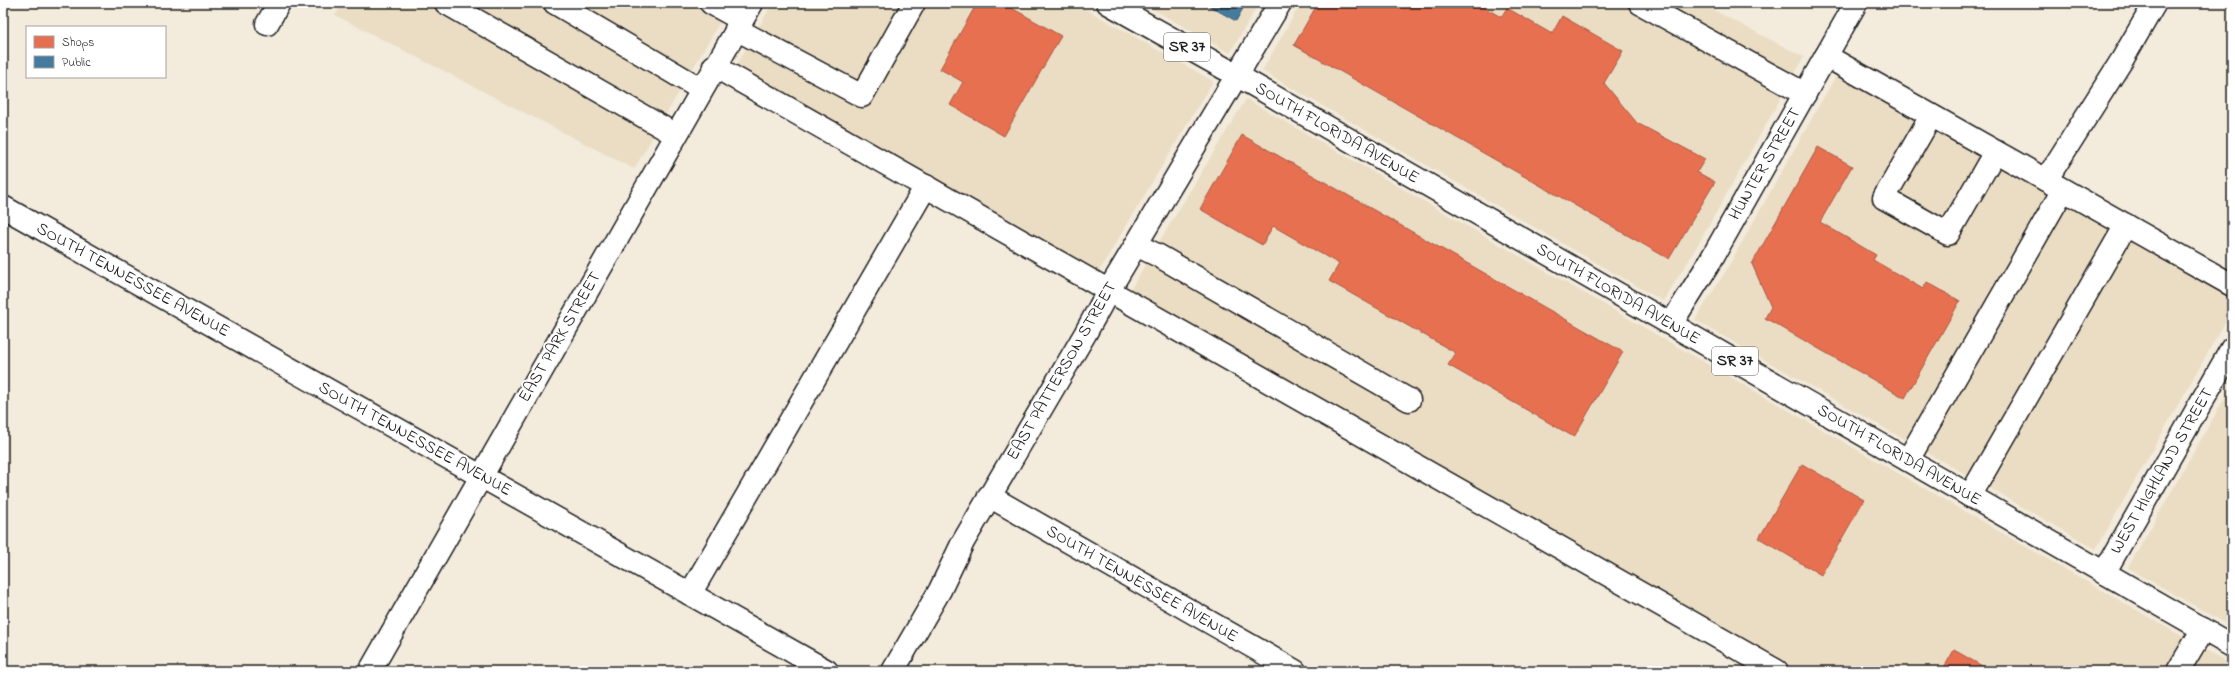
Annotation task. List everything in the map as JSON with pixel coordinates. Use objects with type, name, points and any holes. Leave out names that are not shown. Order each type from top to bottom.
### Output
[{"type":"street","points":[[267,24],[279,3]]},
{"type":"street","points":[[555,3],[701,89]]},
{"type":"street","points":[[711,3],[743,17],[862,96],[914,3]]},
{"type":"street","name":"SOUTH FLORIDA AVENUE","points":[[1108,3],[2232,646]]},
{"type":"street","name":"EAST PATTERSON STREET","points":[[893,671],[940,590],[963,542],[989,496],[1085,334],[1109,290],[1238,76],[1280,3]]},
{"type":"street","points":[[1640,3],[1804,94]]},
{"type":"street","points":[[1908,460],[2122,60],[2155,3]]},
{"type":"street","name":"HUNTER STREET","points":[[1671,324],[1708,264],[1855,4]]},
{"type":"street","points":[[456,5],[676,135]]},
{"type":"street","name":"EAST PARK STREET","points":[[370,671],[743,17]]},
{"type":"street","points":[[1826,56],[2232,285]]},
{"type":"street","points":[[714,66],[1777,671]]},
{"type":"street","points":[[1932,116],[1884,198],[1948,234],[1995,152]]},
{"type":"street","points":[[690,594],[926,186]]},
{"type":"street","name":"SOUTH TENNESSEE AVENUE","points":[[3,207],[827,671]]},
{"type":"street","points":[[1970,496],[2126,225]]},
{"type":"street","points":[[1136,245],[1159,256],[1409,400]]},
{"type":"street","name":"WEST HIGHLAND STREET","points":[[2104,573],[2229,360]]},
{"type":"street","name":"SOUTH TENNESSEE AVENUE","points":[[989,496],[1294,671]]},
{"type":"street","points":[[2178,671],[2203,629]]},
{"type":"shaded area","points":[[345,3],[731,3],[634,169],[335,15]]},
{"type":"shaded area","points":[[773,3],[1075,3],[1213,81],[1096,276],[736,66]]},
{"type":"shaded area","points":[[1142,3],[1259,3],[1230,53]]},
{"type":"shaded area","points":[[1301,3],[1700,3],[1804,57],[1692,255],[1663,301],[1262,71]]},
{"type":"shaded area","points":[[1837,74],[2232,277],[2232,310],[2096,549],[1695,320],[1724,274]]},
{"type":"shaded area","points":[[1246,99],[2232,665],[2232,671],[1767,671],[1127,295]]},
{"type":"shaded area","points":[[2232,385],[2232,627],[2128,568]]},
{"type":"building: Shops","points":[[977,3],[1003,3],[1061,36],[1004,136],[950,105],[963,82],[940,69]]},
{"type":"building: Shops","points":[[1318,3],[1394,3],[1399,6],[1400,3],[1476,3],[1501,17],[1507,8],[1552,34],[1562,16],[1623,51],[1604,83],[1637,123],[1705,159],[1697,172],[1715,182],[1669,259],[1294,45]]},
{"type":"building: Shops","points":[[1242,135],[1623,352],[1574,437],[1448,365],[1456,353],[1329,281],[1339,264],[1273,226],[1262,245],[1200,209]]},
{"type":"building: Shops","points":[[1818,147],[1852,166],[1820,222],[1876,255],[1873,260],[1923,289],[1927,282],[1960,301],[1905,398],[1765,318],[1771,307],[1752,264]]},
{"type":"building: Shops","points":[[1802,464],[1864,500],[1821,575],[1759,538]]},
{"type":"building: Shops","points":[[1954,650],[1991,671],[1942,671]]},
{"type":"building: Public","points":[[1204,3],[1246,3],[1236,21]]}]
